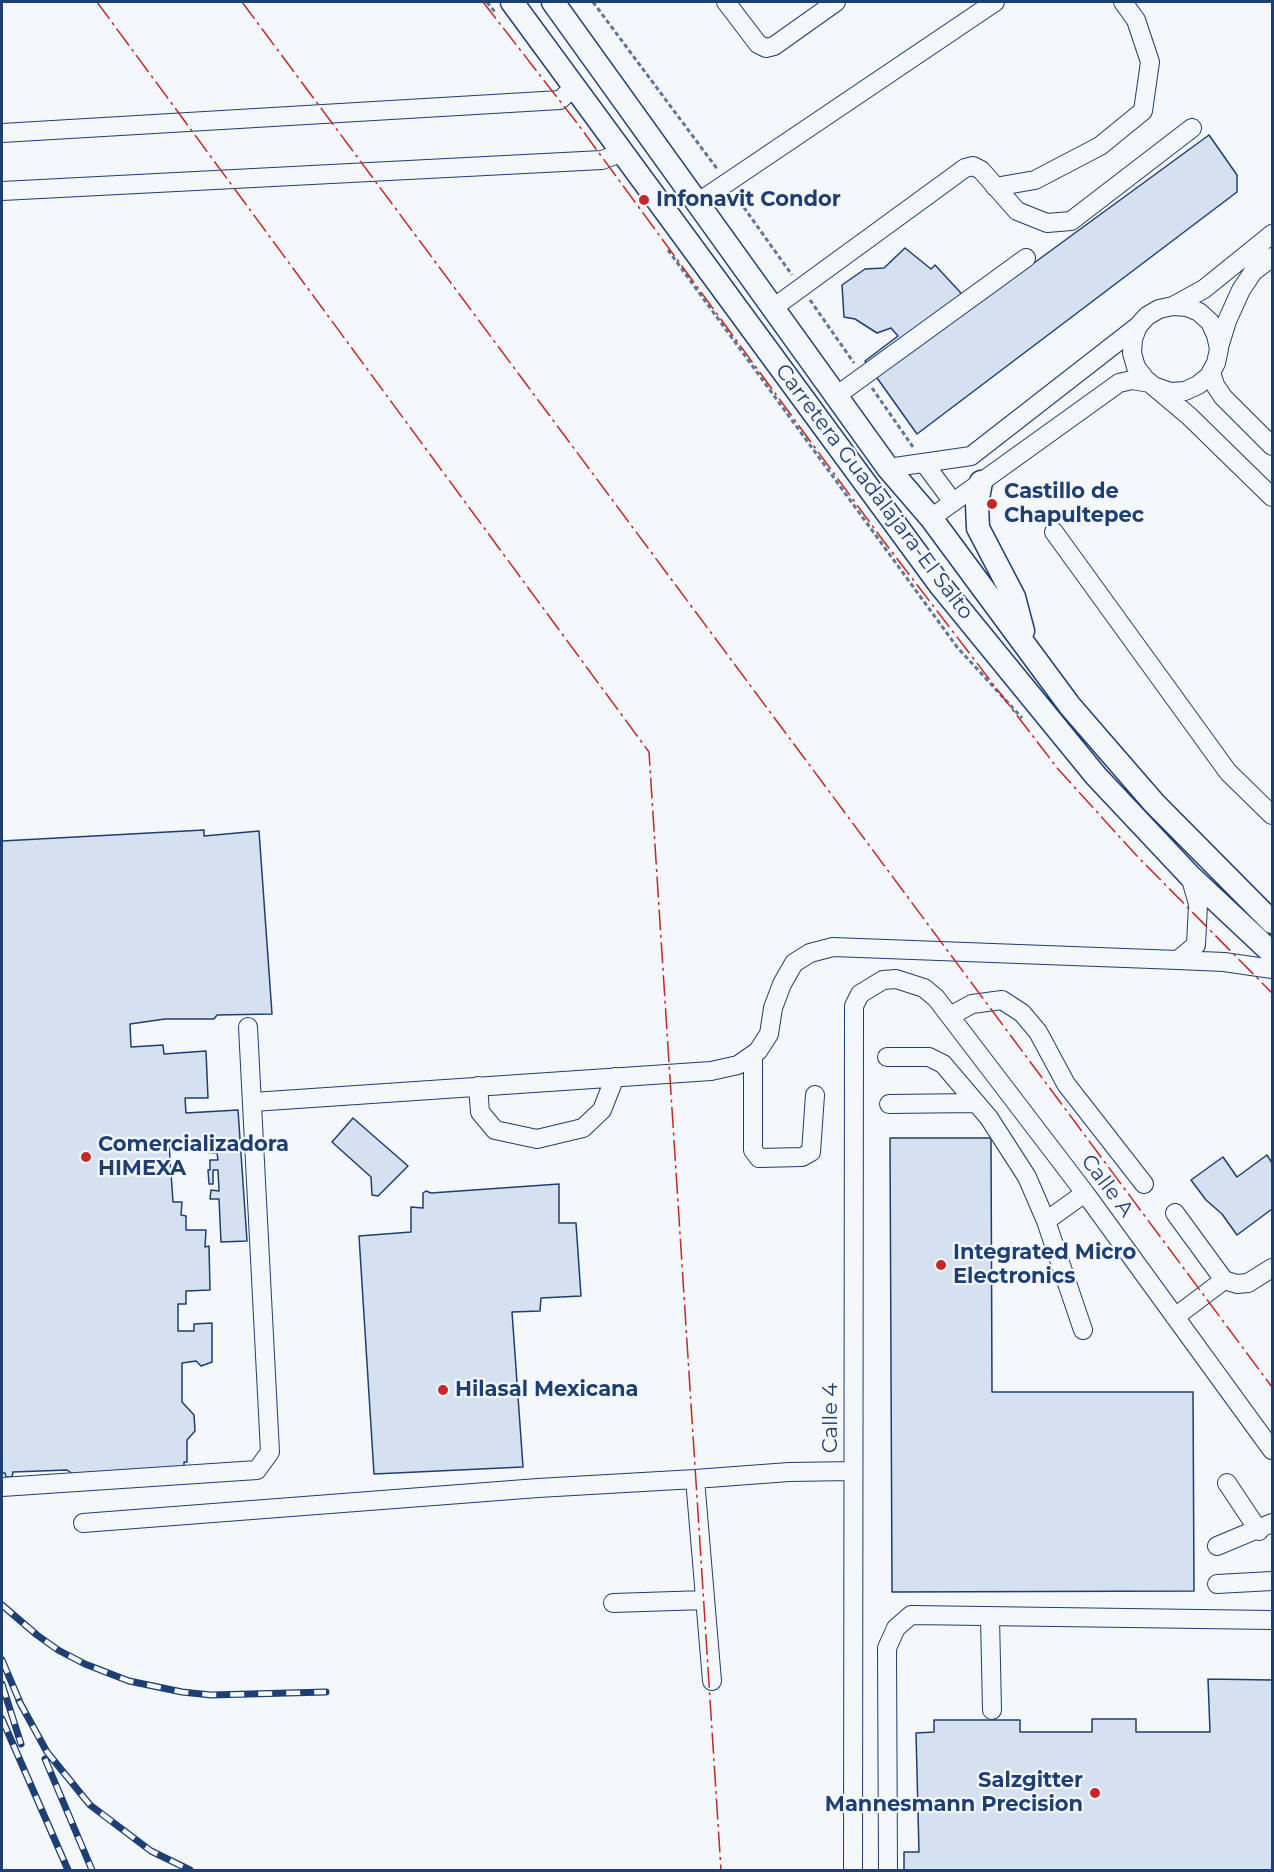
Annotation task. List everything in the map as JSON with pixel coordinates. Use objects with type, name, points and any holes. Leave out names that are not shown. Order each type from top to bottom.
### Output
[{"type":"main road","name":"Carretera Guadalajara-El Salto","points":[[512,2],[940,585],[1096,776],[1190,876],[1272,953]]},
{"type":"main road","name":"Carretera Guadalajara-El Salto","points":[[553,2],[888,468],[931,518],[1070,706],[1111,756],[1194,845],[1272,922]]},
{"type":"main road","points":[[981,482],[977,504],[978,528],[1014,597],[1026,644]]},
{"type":"street","points":[[726,2],[758,44],[766,48],[774,46],[836,2]]},
{"type":"street","points":[[698,203],[726,181],[995,2]]},
{"type":"street","points":[[995,187],[1035,180],[1100,146],[1143,111],[1150,62],[1136,20],[1123,2]]},
{"type":"street","points":[[2,133],[560,100],[574,87]]},
{"type":"street","points":[[773,308],[964,168],[973,166],[981,170],[1017,211],[1047,223],[1071,221],[1192,128]]},
{"type":"street","points":[[2,190],[602,160],[623,152]]},
{"type":"street","points":[[888,468],[971,456],[1153,312],[1173,306],[1204,289],[1272,234]]},
{"type":"street","points":[[1272,257],[1253,272],[1241,290],[1227,321],[1212,372],[1215,386],[1223,397],[1272,446]]},
{"type":"street","points":[[836,396],[1026,258]]},
{"type":"street","points":[[1173,306],[1186,307],[1199,312],[1216,334],[1219,349]]},
{"type":"street","points":[[1138,326],[1133,339],[1132,353],[1136,367],[1153,385],[1190,416],[1272,497]]},
{"type":"street","points":[[931,518],[1119,383],[1132,380],[1170,392],[1185,391],[1198,385],[1212,372]]},
{"type":"street","points":[[924,463],[953,502]]},
{"type":"street","points":[[1054,532],[1228,772],[1272,815]]},
{"type":"street","points":[[1178,960],[1196,945],[1198,904],[1190,876]]},
{"type":"street","points":[[253,1102],[711,1071],[738,1065],[753,1055],[769,1034],[773,1008],[782,984],[794,963],[810,953],[833,947],[1224,962],[1272,969]]},
{"type":"street","name":"Calle A","points":[[883,980],[912,982],[924,988],[950,1016],[1085,1193],[1175,1317],[1267,1430],[1272,1450]]},
{"type":"street","name":"Calle 4","points":[[853,1870],[854,1006],[860,994],[883,980]]},
{"type":"street","points":[[950,1016],[972,1004],[1002,1000],[1022,1013],[1038,1032],[1066,1084],[1144,1184]]},
{"type":"street","points":[[2,1487],[257,1470],[270,1452],[248,1027]]},
{"type":"street","points":[[753,1055],[753,1150],[759,1158],[802,1157],[811,1152],[815,1095]]},
{"type":"street","points":[[887,1058],[929,1057],[944,1064],[989,1118],[1027,1177],[1046,1221],[1083,1330]]},
{"type":"street","points":[[478,1086],[480,1112],[495,1130],[537,1139],[583,1128],[602,1110],[615,1077]]},
{"type":"street","points":[[889,1104],[975,1103]]},
{"type":"street","points":[[1046,1221],[1085,1193]]},
{"type":"street","points":[[1175,1213],[1224,1280],[1238,1284],[1248,1283],[1272,1268]]},
{"type":"street","points":[[1175,1317],[1224,1280]]},
{"type":"street","points":[[83,1523],[514,1489],[789,1472],[853,1472]]},
{"type":"street","points":[[694,1479],[712,1681]]},
{"type":"street","points":[[1217,1546],[1266,1527],[1227,1482]]},
{"type":"street","points":[[1217,1584],[1272,1581]]},
{"type":"street","points":[[613,1603],[705,1600]]},
{"type":"street","points":[[888,1870],[887,1648],[896,1628],[911,1615],[1272,1620]]},
{"type":"street","points":[[990,1617],[992,1710]]},
{"type":"path","points":[[593,2],[726,181],[924,463]]},
{"type":"building","points":[[1209,135],[1237,175],[1237,192],[917,434],[865,361],[898,336],[891,328],[877,333],[855,319],[844,317],[842,285],[865,269],[884,268],[905,248],[931,269],[935,265],[960,292],[971,309]]},
{"type":"building","name":"Comercializadora HIMEXA","points":[[204,830],[204,836],[259,831],[272,1014],[217,1015],[214,1019],[165,1019],[130,1024],[131,1047],[163,1045],[164,1054],[206,1051],[208,1098],[185,1098],[186,1113],[238,1110],[247,1241],[221,1242],[219,1199],[210,1199],[211,1190],[219,1191],[218,1170],[213,1170],[213,1184],[209,1184],[208,1170],[210,1170],[210,1160],[218,1160],[217,1153],[202,1152],[200,1139],[180,1139],[180,1143],[169,1144],[173,1202],[182,1202],[181,1215],[186,1216],[186,1230],[206,1230],[205,1247],[209,1246],[210,1290],[186,1291],[186,1304],[178,1304],[178,1331],[194,1331],[194,1324],[212,1323],[212,1362],[201,1366],[196,1361],[182,1363],[182,1402],[194,1415],[195,1431],[187,1440],[187,1462],[184,1462],[184,1471],[76,1476],[67,1470],[13,1472],[12,1477],[6,1477],[5,1473],[2,1473],[2,841]]},
{"type":"building","points":[[353,1118],[408,1166],[378,1196],[372,1195],[371,1177],[332,1142]]},
{"type":"building","name":"Integrated Micro Electronics","points":[[890,1138],[991,1138],[992,1392],[1193,1392],[1194,1591],[892,1592]]},
{"type":"building","points":[[1267,1155],[1272,1163],[1272,1209],[1237,1235],[1222,1214],[1206,1200],[1191,1180],[1223,1157],[1237,1177]]},
{"type":"building","name":"Hilasal Mexicana","points":[[559,1184],[559,1223],[576,1223],[581,1296],[541,1298],[540,1311],[512,1312],[523,1467],[374,1474],[359,1236],[411,1232],[411,1207],[423,1208],[423,1193],[426,1191],[431,1193]]},
{"type":"building","name":"Salzgitter Mannesmann Precision","points":[[1208,1679],[1272,1680],[1272,1870],[904,1870],[904,1852],[919,1852],[916,1733],[934,1732],[934,1720],[1020,1720],[1020,1732],[1092,1732],[1092,1719],[1136,1719],[1136,1732],[1210,1732]]},
{"type":"railway","points":[[2,1605],[58,1650],[85,1664],[129,1681],[182,1692],[211,1695],[326,1692]]},
{"type":"railway","points":[[2,1660],[22,1707]]},
{"type":"railway","points":[[2,1684],[21,1744]]},
{"type":"railway","points":[[19,1701],[47,1752],[90,1805],[151,1851],[190,1870]]},
{"type":"railway","points":[[2,1719],[68,1870]]},
{"type":"railway","points":[[45,1759],[92,1870]]},
{"type":"power","points":[[97,2],[649,752],[721,1870]]},
{"type":"power","points":[[242,2],[1272,1387]]},
{"type":"power","points":[[483,2],[577,123],[882,539],[1058,769],[1136,855],[1272,993]]},
{"type":"place","name":"Infonavit Condor","points":[[644,200]]},
{"type":"place","name":"Castillo de Chapultepec","points":[[992,504]]},
{"type":"place","name":"Comercializadora HIMEXA","points":[[86,1157]]},
{"type":"place","name":"Integrated Micro Electronics","points":[[941,1265]]},
{"type":"place","name":"Hilasal Mexicana","points":[[443,1390]]},
{"type":"place","name":"Salzgitter Mannesmann Precision","points":[[1095,1793]]}]
